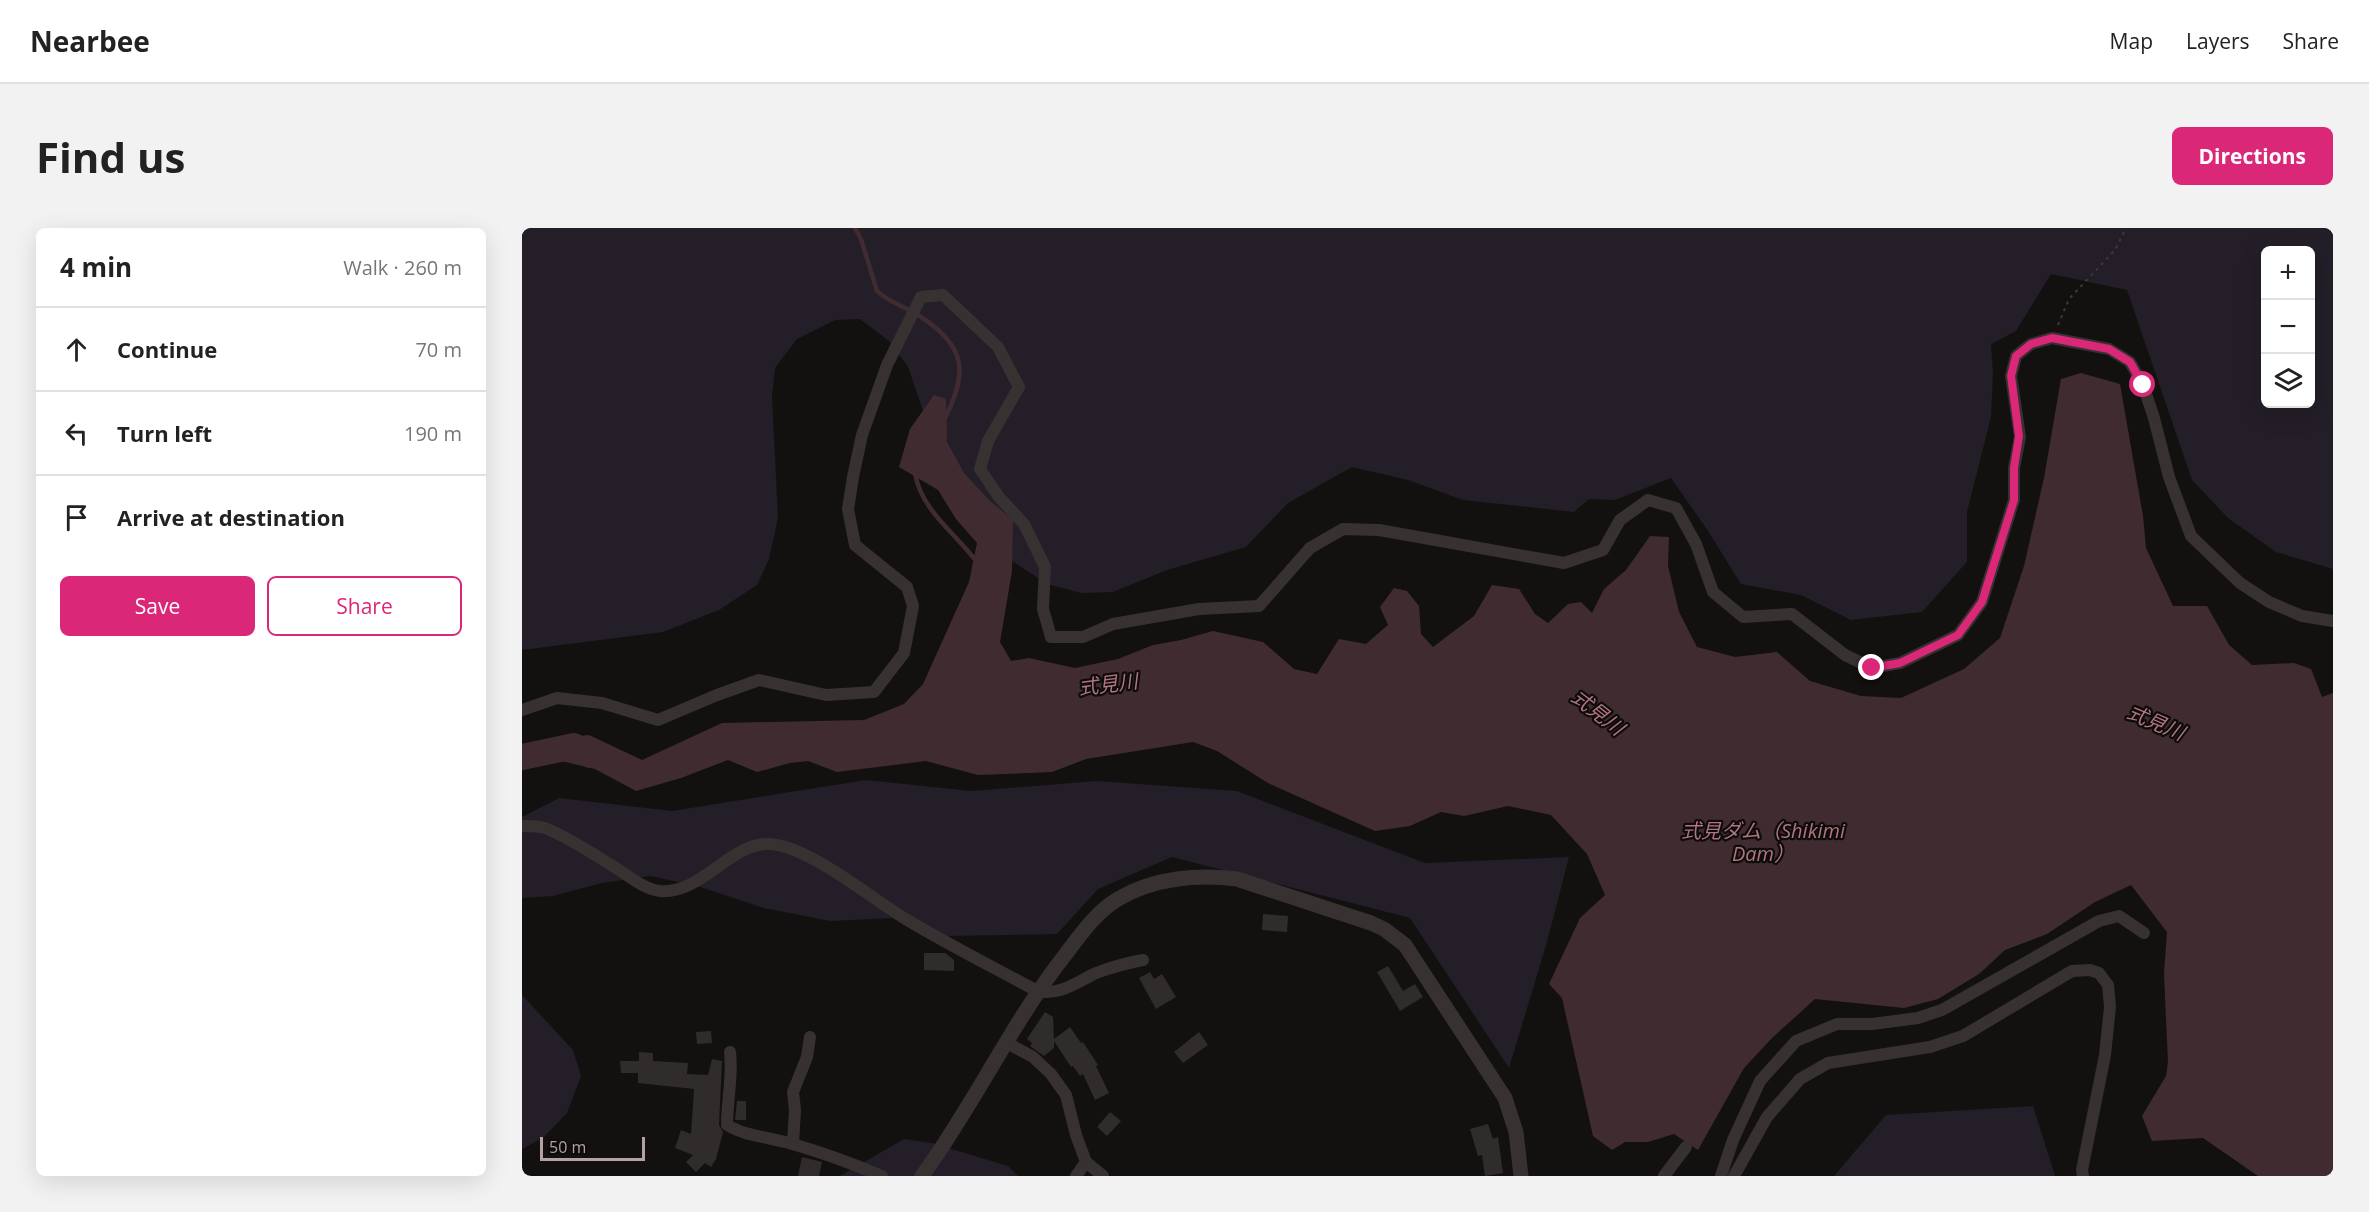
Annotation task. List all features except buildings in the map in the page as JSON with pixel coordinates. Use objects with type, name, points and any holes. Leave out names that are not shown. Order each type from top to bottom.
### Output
[{"type":"street","points":[[522,710],[557,698],[602,703],[658,720],[759,680],[826,695],[874,692],[904,653],[913,606],[907,587],[855,546],[848,509],[853,477],[862,435],[898,338],[921,297],[944,295],[998,347],[1019,387],[988,441],[980,469],[999,497],[1024,524],[1045,567],[1043,609],[1051,637],[1083,637],[1113,624],[1198,609],[1259,606],[1310,549],[1343,529],[1379,530],[1564,563],[1603,550],[1620,520],[1648,500],[1677,508],[1696,544],[1713,592],[1743,617],[1792,614],[1845,655],[1872,668],[1900,663],[1958,635],[1982,602],[2014,500],[2014,468],[2019,436],[2011,376],[2016,356],[2031,344],[2052,338],[2109,349],[2130,362],[2143,385],[2169,477],[2191,536],[2240,583],[2269,602],[2302,615],[2333,621]]},
{"type":"street","points":[[522,826],[543,828],[604,860],[642,885],[661,891],[681,888],[750,847],[777,844],[812,859],[909,921],[1037,991],[1046,993],[1065,990],[1096,973],[1121,964],[1143,960]]},
{"type":"street","points":[[922,1176],[951,1136],[1037,991],[1097,917],[1117,899],[1162,881],[1213,876],[1237,879],[1371,923],[1384,929],[1406,945],[1505,1098],[1516,1132],[1521,1176]]},
{"type":"street","points":[[1721,1176],[1733,1140],[1760,1081],[1796,1041],[1837,1024],[1872,1024],[1918,1018],[1942,1011],[2099,921],[2119,915],[2144,933]]},
{"type":"street","points":[[1734,1176],[1767,1117],[1800,1078],[1828,1063],[1930,1047],[1963,1036],[2072,971],[2090,970],[2099,973],[2108,986],[2110,1006],[2105,1055],[2082,1170],[2083,1176]]},
{"type":"street","points":[[793,1144],[795,1110],[793,1092],[807,1057],[810,1037]]},
{"type":"street","points":[[1007,1043],[1033,1057],[1051,1074],[1066,1095],[1076,1135],[1086,1162],[1103,1176]]},
{"type":"street","points":[[730,1052],[732,1071],[728,1092],[727,1125],[735,1130],[837,1157],[882,1176]]},
{"type":"street","points":[[1664,1176],[1686,1147]]},
{"type":"street","points":[[1076,1176],[1086,1162]]},
{"type":"path","points":[[2052,338],[2069,299],[2115,250],[2126,228]]},
{"type":"shaded area","points":[[522,228],[2333,228],[2333,569],[2276,552],[2228,518],[2192,480],[2127,290],[2051,274],[2016,331],[1991,344],[1993,374],[1991,417],[1967,512],[1967,562],[1922,612],[1851,620],[1801,595],[1741,584],[1671,478],[1615,500],[1589,499],[1574,512],[1463,500],[1408,480],[1352,467],[1288,503],[1246,547],[1167,570],[1113,592],[1081,593],[1047,584],[989,546],[954,500],[908,367],[889,341],[860,319],[835,320],[797,339],[775,368],[772,396],[778,518],[769,559],[757,585],[719,610],[663,632],[522,650]]},
{"type":"shaded area","points":[[866,780],[971,791],[1097,781],[1237,791],[1425,863],[1569,857],[1547,942],[1509,1068],[1410,918],[1172,857],[1098,889],[1057,934],[945,936],[893,918],[830,921],[764,908],[700,887],[651,876],[602,883],[553,896],[522,898],[522,817],[559,798],[672,811]]},
{"type":"shaded area","points":[[522,995],[573,1050],[581,1076],[567,1113],[544,1137],[522,1149]]},
{"type":"shaded area","points":[[2033,1106],[2055,1176],[1834,1176],[1886,1115]]},
{"type":"shaded area","points":[[904,1139],[932,1143],[1008,1166],[1018,1176],[840,1176]]},
{"type":"water","name":"式見ダム（Shikimi Dam）","points":[[2081,373],[2120,384],[2143,516],[2146,548],[2173,606],[2207,606],[2229,645],[2252,665],[2294,663],[2311,669],[2322,697],[2333,693],[2333,1176],[2258,1176],[2203,1138],[2152,1141],[2142,1116],[2166,1076],[2168,1062],[2164,973],[2167,932],[2131,885],[2095,902],[2047,934],[2005,950],[1979,974],[1938,999],[1904,1008],[1815,999],[1772,1038],[1744,1068],[1698,1150],[1674,1134],[1648,1142],[1625,1142],[1612,1150],[1593,1136],[1562,998],[1549,984],[1580,918],[1605,895],[1587,854],[1551,815],[1508,806],[1464,816],[1441,812],[1410,826],[1375,831],[1268,783],[1217,751],[1193,742],[1086,759],[1052,772],[978,775],[926,761],[837,772],[808,761],[790,763],[757,772],[728,760],[681,778],[636,791],[595,769],[557,760],[562,738],[589,735],[642,760],[722,723],[864,720],[904,704],[923,684],[969,582],[977,543],[956,519],[938,490],[899,467],[910,429],[934,395],[946,399],[947,442],[964,473],[989,500],[1013,520],[1012,571],[1000,642],[1011,661],[1029,658],[1075,668],[1118,659],[1153,645],[1213,631],[1263,642],[1294,669],[1317,674],[1339,639],[1366,644],[1388,625],[1380,607],[1394,588],[1407,591],[1419,606],[1421,634],[1433,647],[1474,616],[1492,585],[1519,589],[1535,614],[1548,623],[1568,604],[1581,602],[1592,613],[1604,589],[1626,570],[1650,536],[1669,537],[1668,566],[1679,612],[1697,647],[1735,657],[1777,652],[1810,681],[1861,696],[1901,698],[1964,669],[2000,638],[2024,566],[2044,478],[2061,379]]},
{"type":"waterway","points":[[855,228],[861,239],[877,291],[936,328],[955,350],[959,362],[957,388],[944,420]]},
{"type":"waterway","points":[[915,473],[918,486],[931,510],[976,561]]},
{"type":"waterway","name":"式見川","points":[[522,757],[574,746],[590,755]]},
{"type":"route","points":[[1872,668],[1900,663],[1958,635],[1982,602],[2014,500],[2014,468],[2019,436],[2011,376],[2016,356],[2031,344],[2052,338],[2109,349],[2130,362],[2143,385]]}]
